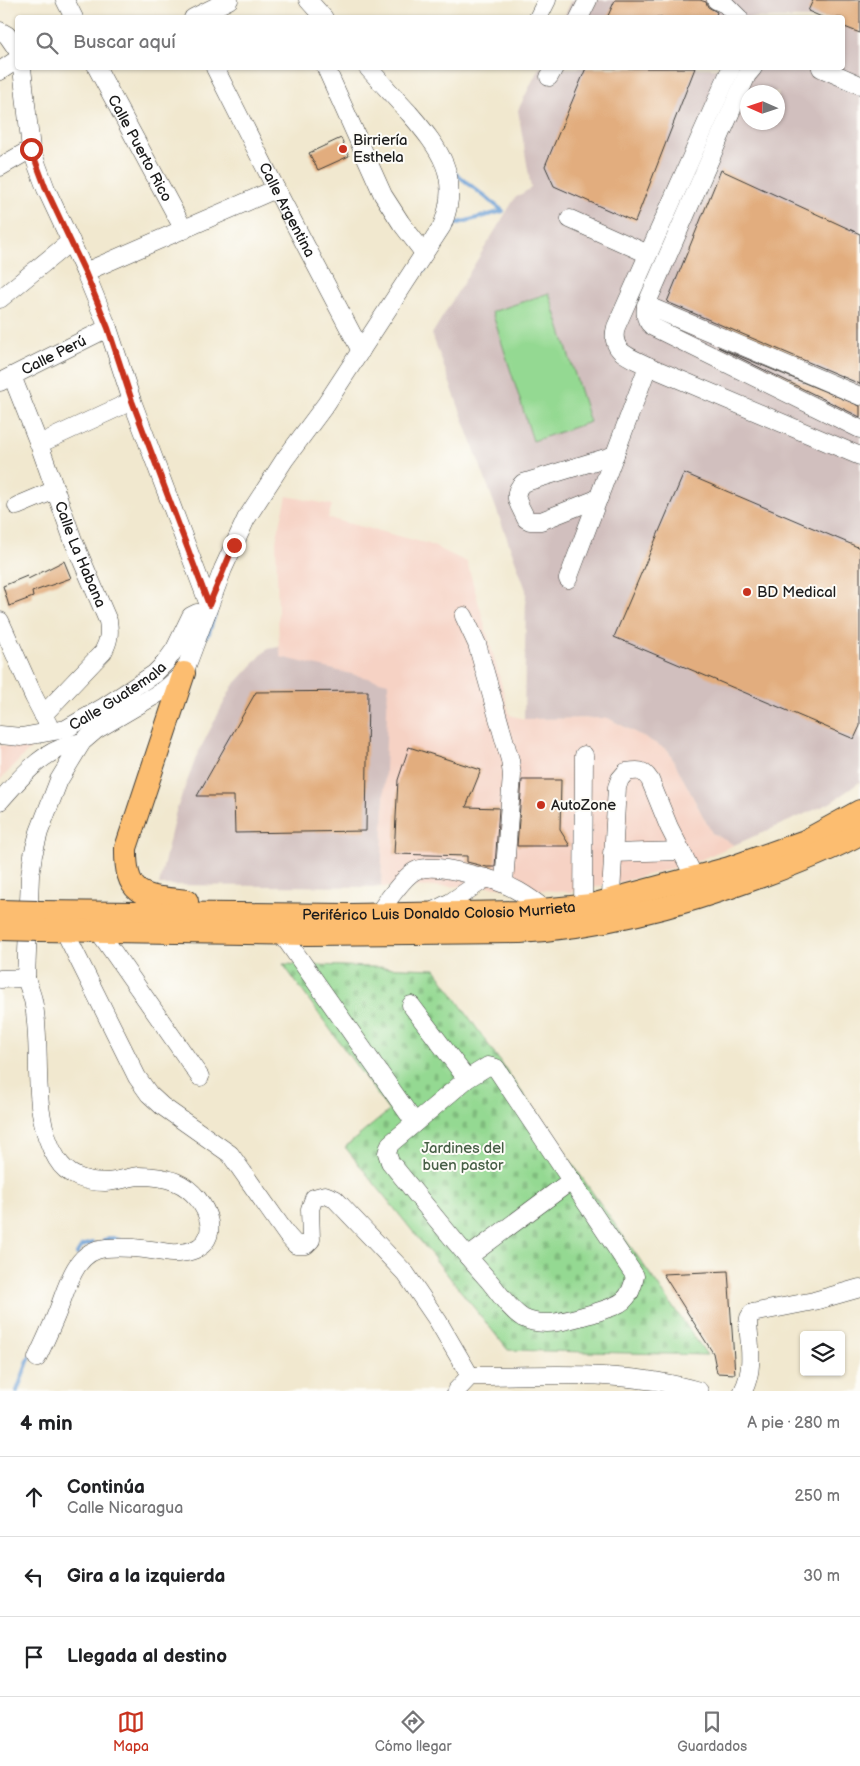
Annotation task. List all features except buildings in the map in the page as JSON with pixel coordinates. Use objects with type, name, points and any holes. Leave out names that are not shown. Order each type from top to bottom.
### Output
[{"type":"main road","points":[[184,673],[126,848],[127,873],[131,882],[138,890],[149,896],[292,914]]},
{"type":"main road","name":"Periférico Luis Donaldo Colosio Murrieta","points":[[0,911],[98,931],[366,934],[550,920],[583,916],[699,887],[729,868],[857,820]]},
{"type":"main road","name":"Periférico Luis Donaldo Colosio Murrieta","points":[[0,929],[49,921],[87,912],[427,914],[550,920]]},
{"type":"street","points":[[199,15],[228,0]]},
{"type":"street","points":[[306,0],[308,15]]},
{"type":"street","points":[[306,0],[321,15]]},
{"type":"street","points":[[540,15],[548,0]]},
{"type":"street","points":[[580,15],[588,0]]},
{"type":"street","points":[[716,0],[725,4],[736,15]]},
{"type":"street","points":[[0,31],[7,34],[15,46]]},
{"type":"street","points":[[0,71],[15,62]]},
{"type":"street","points":[[22,70],[31,149],[46,189],[85,272],[108,328],[132,401],[207,609]]},
{"type":"street","name":"Calle Puerto Rico","points":[[98,70],[184,230]]},
{"type":"street","name":"Calle Argentina","points":[[216,70],[360,351]]},
{"type":"street","points":[[327,70],[383,195],[424,253]]},
{"type":"street","points":[[37,1358],[72,1275],[81,1260],[93,1251],[104,1248],[122,1248],[176,1254],[193,1251],[206,1242],[210,1229],[202,1206],[191,1191],[177,1183],[160,1177],[138,1176],[106,1182],[84,1180],[67,1171],[58,1161],[47,1142],[41,1112],[33,1000],[26,978],[30,876],[39,832],[59,780],[82,742],[96,730],[164,690],[184,673],[223,569],[246,519],[284,460],[326,404],[442,226],[447,215],[450,191],[447,169],[441,155],[430,137],[370,70]]},
{"type":"street","points":[[730,70],[648,254],[614,334],[614,342],[618,349],[648,366],[860,456]]},
{"type":"street","points":[[751,70],[747,75],[646,305],[645,316],[653,327],[860,429]]},
{"type":"street","points":[[826,70],[860,84]]},
{"type":"street","points":[[0,168],[31,149]]},
{"type":"street","points":[[85,272],[276,189]]},
{"type":"street","points":[[570,220],[648,254]]},
{"type":"street","points":[[0,299],[71,242]]},
{"type":"street","points":[[646,305],[860,396]]},
{"type":"street","name":"Calle Perú","points":[[6,379],[108,328]]},
{"type":"street","points":[[568,579],[648,366]]},
{"type":"street","name":"Calle La Habana","points":[[6,379],[39,444],[73,540],[108,621],[110,631],[108,643],[103,652],[44,715]]},
{"type":"street","points":[[39,444],[132,401]]},
{"type":"street","points":[[599,498],[535,522],[526,519],[516,498],[516,493],[524,482],[615,455]]},
{"type":"street","points":[[17,506],[55,490]]},
{"type":"street","name":"Calle Guatemala","points":[[0,735],[21,737],[66,729],[104,707],[154,674],[175,649],[191,616],[207,609]]},
{"type":"street","points":[[464,616],[477,644],[510,760],[512,775],[504,883]]},
{"type":"street","points":[[0,621],[52,732]]},
{"type":"street","points":[[0,801],[33,766],[46,756],[60,748],[82,742]]},
{"type":"street","points":[[583,916],[584,755]]},
{"type":"street","points":[[610,910],[617,787],[620,779],[626,772],[639,771],[646,773],[669,827],[699,887]]},
{"type":"street","points":[[612,853],[681,851]]},
{"type":"street","points":[[366,934],[378,914],[403,882],[418,869],[436,868],[504,883],[525,894],[550,920]]},
{"type":"street","points":[[427,914],[451,902],[486,878]]},
{"type":"street","points":[[87,912],[98,931],[200,1077]]},
{"type":"street","points":[[49,921],[132,1068],[149,1094],[162,1106],[230,1154],[296,1245],[306,1245],[311,1240],[310,1209],[314,1198],[325,1195],[335,1198],[406,1274],[438,1321],[470,1376]]},
{"type":"street","points":[[282,934],[415,1122]]},
{"type":"street","points":[[0,979],[26,978]]},
{"type":"street","points":[[411,1005],[467,1080]]},
{"type":"street","points":[[484,1068],[496,1068],[512,1095],[572,1180],[635,1276],[633,1290],[620,1304],[568,1320],[535,1322],[523,1317],[468,1257],[390,1162],[388,1157],[390,1144],[415,1122],[484,1068]]},
{"type":"street","points":[[468,1257],[572,1180]]},
{"type":"street","points":[[743,1391],[750,1372],[748,1318],[752,1313],[814,1301],[860,1288]]},
{"type":"street","points":[[456,1391],[470,1376],[602,1376],[646,1379],[699,1391]]},
{"type":"shaded area","points":[[572,0],[860,0],[860,782],[830,803],[734,845],[712,833],[668,750],[608,718],[524,719],[526,590],[432,334],[515,198],[531,188],[518,110],[538,70],[845,70],[845,15],[565,15]]},
{"type":"shaded area","points":[[287,496],[332,505],[328,518],[429,544],[467,562],[510,715],[524,719],[608,718],[668,750],[712,833],[734,845],[695,862],[621,882],[570,892],[486,886],[381,887],[387,685],[280,657],[276,541]]},
{"type":"shaded area","points":[[279,647],[281,657],[388,683],[381,887],[159,885],[176,811],[197,755],[232,687],[267,649]]},
{"type":"shaded area","points":[[43,740],[31,748],[0,780],[0,745],[12,746]]},
{"type":"green space","points":[[549,293],[590,422],[533,441],[492,312]]},
{"type":"green space","name":"Jardines del buen pastor","points":[[283,964],[435,969],[707,1355],[508,1350],[345,1147],[389,1111]]},
{"type":"waterway","points":[[424,270],[455,224],[503,211],[455,173]]},
{"type":"waterway","points":[[205,637],[209,633],[215,614]]},
{"type":"waterway","points":[[104,1240],[112,1238],[119,1240]]},
{"type":"waterway","points":[[77,1254],[82,1246],[92,1243]]},
{"type":"waterway","points":[[17,1391],[30,1356]]},
{"type":"place","name":"Birriería Esthela","points":[[343,149]]},
{"type":"place","name":"BD Medical","points":[[747,592]]},
{"type":"place","name":"AutoZone","points":[[541,805]]},
{"type":"route","points":[[31,149],[46,189],[85,272],[108,328],[132,401],[209,605],[234,545]]}]
